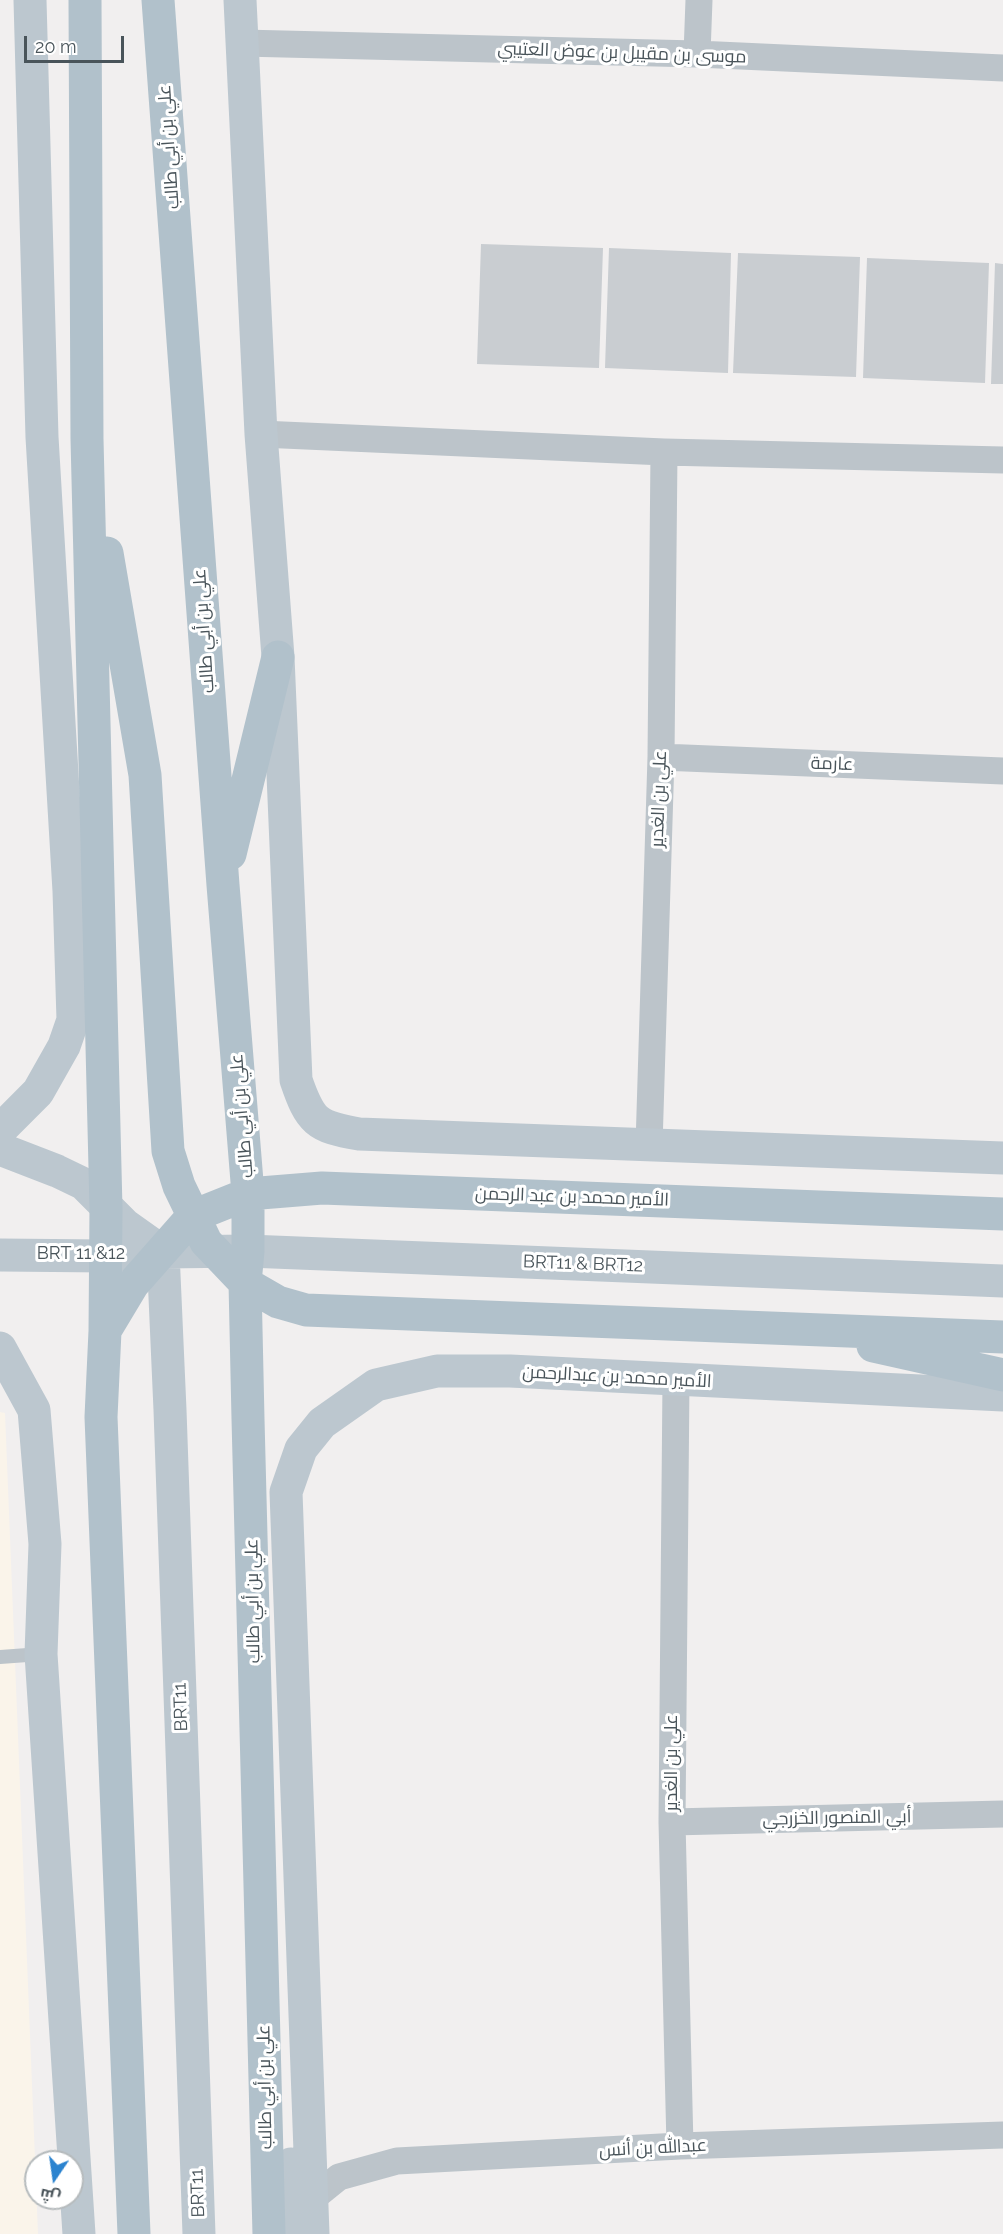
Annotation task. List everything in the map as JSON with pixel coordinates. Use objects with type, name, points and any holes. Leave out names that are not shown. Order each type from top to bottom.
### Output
[{"type":"main road","points":[[85,0],[87,439],[106,1208],[105,1331],[101,1417],[134,2234]]},
{"type":"main road","name":"علي بن أبي طالب","points":[[158,0],[248,1194],[247,1267],[269,2234]]},
{"type":"main road","points":[[87,439],[145,775],[168,1151],[193,1216],[206,1242],[215,1252],[247,1267],[278,1302],[306,1310],[1003,1337]]},
{"type":"main road","points":[[223,885],[278,657]]},
{"type":"main road","name":"الأمير محمد بن عبد الرحمن","points":[[105,1331],[133,1284],[193,1216],[248,1194],[322,1188],[1003,1214]]},
{"type":"main road","points":[[798,1329],[1003,1374]]},
{"type":"street","points":[[0,1131],[38,1092],[64,1046],[74,1020],[69,891],[42,437],[30,0]]},
{"type":"street","points":[[240,0],[261,434],[278,657],[296,1080],[312,1118],[338,1130],[359,1134],[1003,1158]]},
{"type":"street","points":[[697,54],[699,0]]},
{"type":"street","name":"موسى بن مقيبل بن عوض العتيبي","points":[[242,44],[697,54],[1003,68]]},
{"type":"street","points":[[261,434],[664,452],[1003,460]]},
{"type":"street","name":"علي بن الغدير","points":[[649,1145],[661,757],[664,452]]},
{"type":"street","name":"عارمة","points":[[661,757],[1003,771]]},
{"type":"street","points":[[0,1149],[84,1184],[125,1225],[163,1252],[247,1267]]},
{"type":"street","points":[[163,1252],[215,1252]]},
{"type":"street","name":"BRT 11 &12","points":[[0,1255],[106,1256],[163,1252]]},
{"type":"street","name":"BRT11","points":[[163,1252],[172,1446],[199,2234]]},
{"type":"street","name":"BRT11 & BRT12","points":[[247,1267],[1003,1281]]},
{"type":"street","points":[[0,1348],[34,1410],[45,1544],[41,1654],[79,2234]]},
{"type":"street","name":"الأمير محمد بن عبدالرحمن","points":[[286,1492],[301,1449],[322,1423],[376,1385],[437,1371],[510,1371],[1003,1395]]},
{"type":"street","name":"علي بن الغدير","points":[[676,1380],[672,1822],[680,2146]]},
{"type":"street","name":"علي بن أبي طالب","points":[[286,1492],[314,2234]]},
{"type":"street","name":"أبي المنصور الخزرجي","points":[[672,1822],[1003,1814]]},
{"type":"street","points":[[289,2234],[293,2095],[302,1927]]},
{"type":"street","name":"عبدالله بن أنس","points":[[313,2198],[339,2176],[397,2161],[680,2146],[1003,2135]]},
{"type":"lane","points":[[0,1657],[41,1654]]},
{"type":"shaded area","points":[[0,1412],[5,1413],[35,2150],[24,2150],[24,2210],[37,2210],[38,2234],[0,2234]]},
{"type":"building","points":[[481,244],[603,248],[599,368],[477,364]]},
{"type":"building","points":[[609,248],[731,253],[728,373],[605,368]]},
{"type":"building","points":[[738,253],[860,257],[856,377],[733,373]]},
{"type":"building","points":[[867,258],[989,263],[985,383],[863,378]]},
{"type":"building","points":[[995,263],[1003,264],[1003,384],[991,384]]}]
